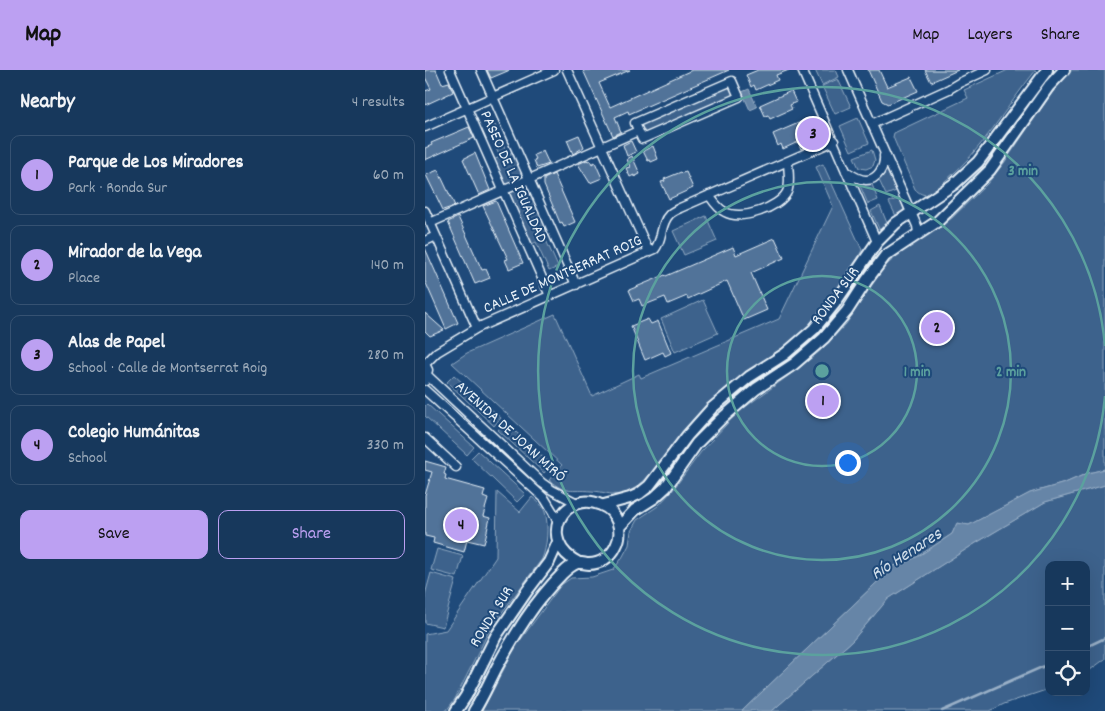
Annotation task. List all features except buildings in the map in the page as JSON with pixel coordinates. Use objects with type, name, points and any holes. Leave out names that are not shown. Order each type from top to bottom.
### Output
[{"type":"main road","name":"RONDA SUR","points":[[577,503],[586,501],[603,505],[630,498],[649,486],[687,436],[713,408],[749,377],[785,354],[814,329],[835,303],[877,242],[892,227],[911,212],[933,200],[978,162],[1047,70]]},
{"type":"main road","name":"RONDA SUR","points":[[474,711],[510,644],[540,598],[563,572],[579,562],[595,563],[610,555],[617,545],[619,527],[635,510],[654,498],[666,487],[697,443],[756,388],[794,364],[824,338],[847,311],[885,256],[939,221],[990,170],[1049,86],[1064,70]]},
{"type":"main road","points":[[558,523],[562,515],[577,503]]},
{"type":"main road","points":[[603,505],[611,511],[619,527]]},
{"type":"main road","name":"RONDA SUR","points":[[456,711],[466,696],[496,636],[549,562],[558,542],[558,523]]},
{"type":"main road","points":[[558,542],[569,558],[579,562]]},
{"type":"street","name":"PASEO DE LA IGUALDAD","points":[[450,70],[550,296]]},
{"type":"street","name":"PASEO DE LA IGUALDAD","points":[[481,70],[576,285]]},
{"type":"street","points":[[425,127],[554,70]]},
{"type":"street","points":[[567,70],[649,252]]},
{"type":"street","points":[[802,70],[877,242]]},
{"type":"street","points":[[848,70],[911,212],[918,233]]},
{"type":"street","points":[[872,124],[987,70]]},
{"type":"street","points":[[731,81],[739,97],[642,140],[638,131],[635,123],[731,81]]},
{"type":"street","points":[[430,223],[638,131]]},
{"type":"street","name":"CALLE DE MONTSERRAT ROIG","points":[[425,364],[437,352],[477,328],[649,252],[658,245],[669,215],[679,208],[834,141]]},
{"type":"street","points":[[847,171],[857,178],[865,180],[873,178],[881,171],[884,162],[884,151]]},
{"type":"street","points":[[709,196],[720,209],[729,214],[761,212],[781,200],[786,193],[789,187],[787,161]]},
{"type":"street","points":[[425,211],[477,328]]},
{"type":"street","points":[[425,241],[436,236]]},
{"type":"street","name":"AVENIDA DE JOAN MIRÓ","points":[[425,364],[428,370],[426,378],[542,483],[577,503]]},
{"type":"street","name":"AVENIDA DE JOAN MIRÓ","points":[[425,390],[545,500],[558,523]]},
{"type":"street","points":[[425,438],[456,467]]},
{"type":"shaded area","points":[[815,70],[836,70],[839,77],[822,85]]},
{"type":"shaded area","points":[[1008,70],[1036,70],[982,143],[958,170],[931,193],[925,195],[918,192],[893,137],[894,133],[968,98],[964,90]]},
{"type":"shaded area","points":[[1072,70],[1105,70],[1105,469],[1030,493],[969,525],[957,523],[952,534],[917,557],[894,566],[742,711],[482,711],[516,646],[561,585],[571,578],[592,577],[613,570],[629,545],[631,531],[637,520],[658,506],[672,491],[701,452],[737,413],[820,351],[846,324],[884,267],[902,252],[952,218],[987,184],[1004,163],[1051,94]]},
{"type":"shaded area","points":[[838,79],[851,107],[835,114],[822,86]]},
{"type":"shaded area","points":[[729,86],[734,95],[644,135],[640,125]]},
{"type":"shaded area","points":[[749,89],[757,107],[750,110],[742,92]]},
{"type":"shaded area","points":[[858,118],[869,143],[851,151],[840,126]]},
{"type":"shaded area","points":[[495,125],[507,154],[514,152],[525,179],[505,188],[493,160],[500,157],[487,128]]},
{"type":"shaded area","points":[[872,150],[875,160],[873,166],[866,169],[859,168],[854,157]]},
{"type":"shaded area","points":[[823,164],[862,250],[859,256],[833,297],[818,316],[789,343],[719,393],[673,443],[650,474],[628,492],[614,494],[596,491],[565,490],[555,485],[549,480],[562,465],[452,363],[467,353],[555,314],[592,396],[639,374],[641,378],[779,319],[833,206],[816,167]]},
{"type":"shaded area","points":[[886,169],[896,191],[886,195],[878,178]]},
{"type":"shaded area","points":[[858,181],[871,182],[878,200],[868,204]]},
{"type":"shaded area","points":[[528,184],[551,235],[545,238],[558,267],[549,271],[536,242],[530,245],[507,193]]},
{"type":"shaded area","points":[[900,198],[904,210],[896,216],[889,202]]},
{"type":"shaded area","points":[[880,206],[887,223],[880,231],[871,211]]},
{"type":"shaded area","points":[[706,216],[717,241],[684,255],[673,231]]},
{"type":"shaded area","points":[[703,300],[718,333],[675,352],[661,319]]},
{"type":"shaded area","points":[[454,375],[501,418],[494,426],[447,382]]},
{"type":"shaded area","points":[[427,404],[474,447],[467,455],[425,416],[425,406]]},
{"type":"shaded area","points":[[505,422],[552,465],[544,473],[498,430]]},
{"type":"shaded area","points":[[478,451],[525,494],[517,502],[471,458]]},
{"type":"shaded area","points":[[1105,469],[1105,485],[1045,502],[888,599],[852,641],[772,711],[742,711],[894,566],[917,557],[952,534],[957,523],[969,525],[1030,493]]},
{"type":"shaded area","points":[[1105,485],[1105,659],[1090,670],[1090,561],[1045,561],[1045,690],[1004,704],[990,711],[772,711],[852,641],[888,599],[1045,502]]},
{"type":"shaded area","points":[[497,492],[520,512],[532,497],[541,506],[545,512],[547,523],[544,554],[491,627],[455,699],[446,711],[425,711],[425,634],[446,630],[496,557]]},
{"type":"shaded area","points":[[437,549],[463,556],[457,577],[431,570]]},
{"type":"shaded area","points":[[431,573],[456,580],[443,627],[425,623],[425,595]]},
{"type":"waterway","points":[[1090,645],[1105,638]]},
{"type":"waterway","points":[[942,711],[1045,666]]},
{"type":"place","name":"Alas de Papel","points":[[813,134]]},
{"type":"place","name":"Mirador de la Vega","points":[[937,328]]},
{"type":"place","name":"Parque de Los Miradores","points":[[823,401]]},
{"type":"place","name":"Colegio Humánitas","points":[[461,525]]},
{"type":"water label","name":"Río Henares","points":[[907,555]]}]
